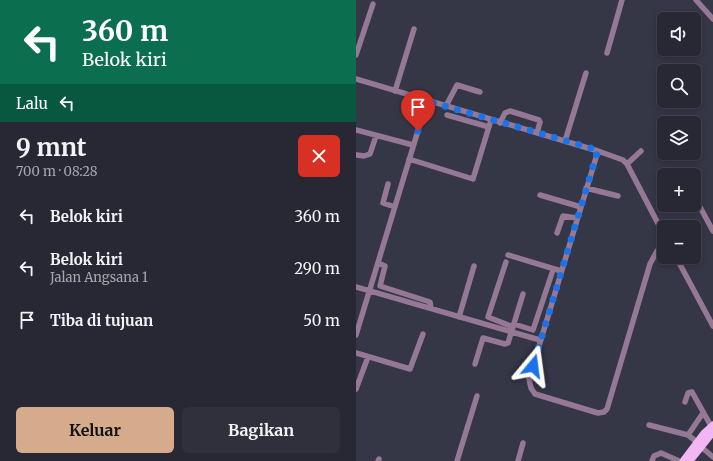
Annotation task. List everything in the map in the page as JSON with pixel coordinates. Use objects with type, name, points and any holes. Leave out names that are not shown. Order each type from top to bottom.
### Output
[{"type":"main road","points":[[683,461],[712,427]]},
{"type":"main road","points":[[694,460],[698,444]]},
{"type":"street","points":[[607,53],[622,0]]},
{"type":"street","points":[[696,0],[713,19]]},
{"type":"street","points":[[356,55],[373,4]]},
{"type":"street","points":[[395,91],[414,29]]},
{"type":"street","points":[[565,141],[586,73]]},
{"type":"street","points":[[356,79],[537,134],[598,150],[623,160],[627,164],[657,222]]},
{"type":"street","points":[[446,106],[457,85],[480,92]]},
{"type":"street","points":[[356,335],[427,101]]},
{"type":"street","points":[[500,123],[505,113],[510,111],[539,120],[540,122],[537,134]]},
{"type":"street","points":[[446,115],[489,127]]},
{"type":"street","points":[[409,159],[473,179],[491,120]]},
{"type":"street","points":[[356,130],[413,146]]},
{"type":"street","points":[[357,155],[364,156],[370,154],[376,136]]},
{"type":"street","points":[[598,150],[529,379],[531,388],[535,394],[598,412],[604,412],[608,407],[650,264],[657,251]]},
{"type":"street","points":[[627,164],[641,151]]},
{"type":"street","points":[[388,184],[383,203],[394,207]]},
{"type":"street","points":[[586,188],[618,196]]},
{"type":"street","points":[[540,195],[580,207]]},
{"type":"street","points":[[701,209],[713,231]]},
{"type":"street","points":[[557,233],[563,216],[577,218]]},
{"type":"street","points":[[508,255],[561,271]]},
{"type":"street","points":[[506,262],[488,317],[540,340]]},
{"type":"street","points":[[378,263],[385,266],[380,286],[430,302],[431,308]]},
{"type":"street","points":[[680,264],[713,326]]},
{"type":"street","points":[[458,317],[474,266]]},
{"type":"street","points":[[356,287],[458,317],[513,328],[533,330],[552,273]]},
{"type":"street","points":[[475,364],[483,338],[507,344],[523,294]]},
{"type":"street","points":[[356,353],[411,368],[423,334]]},
{"type":"street","points":[[356,389],[368,356]]},
{"type":"street","points":[[684,402],[688,393],[692,392],[712,427]]},
{"type":"street","points":[[457,461],[478,396]]},
{"type":"street","points":[[688,434],[703,413]]},
{"type":"street","points":[[649,425],[688,434],[713,457]]},
{"type":"street","points":[[518,461],[523,443]]},
{"type":"street","points":[[652,461],[654,456],[661,454],[679,461]]},
{"type":"route","points":[[418,131],[427,101],[537,134],[598,150],[533,366]]}]
